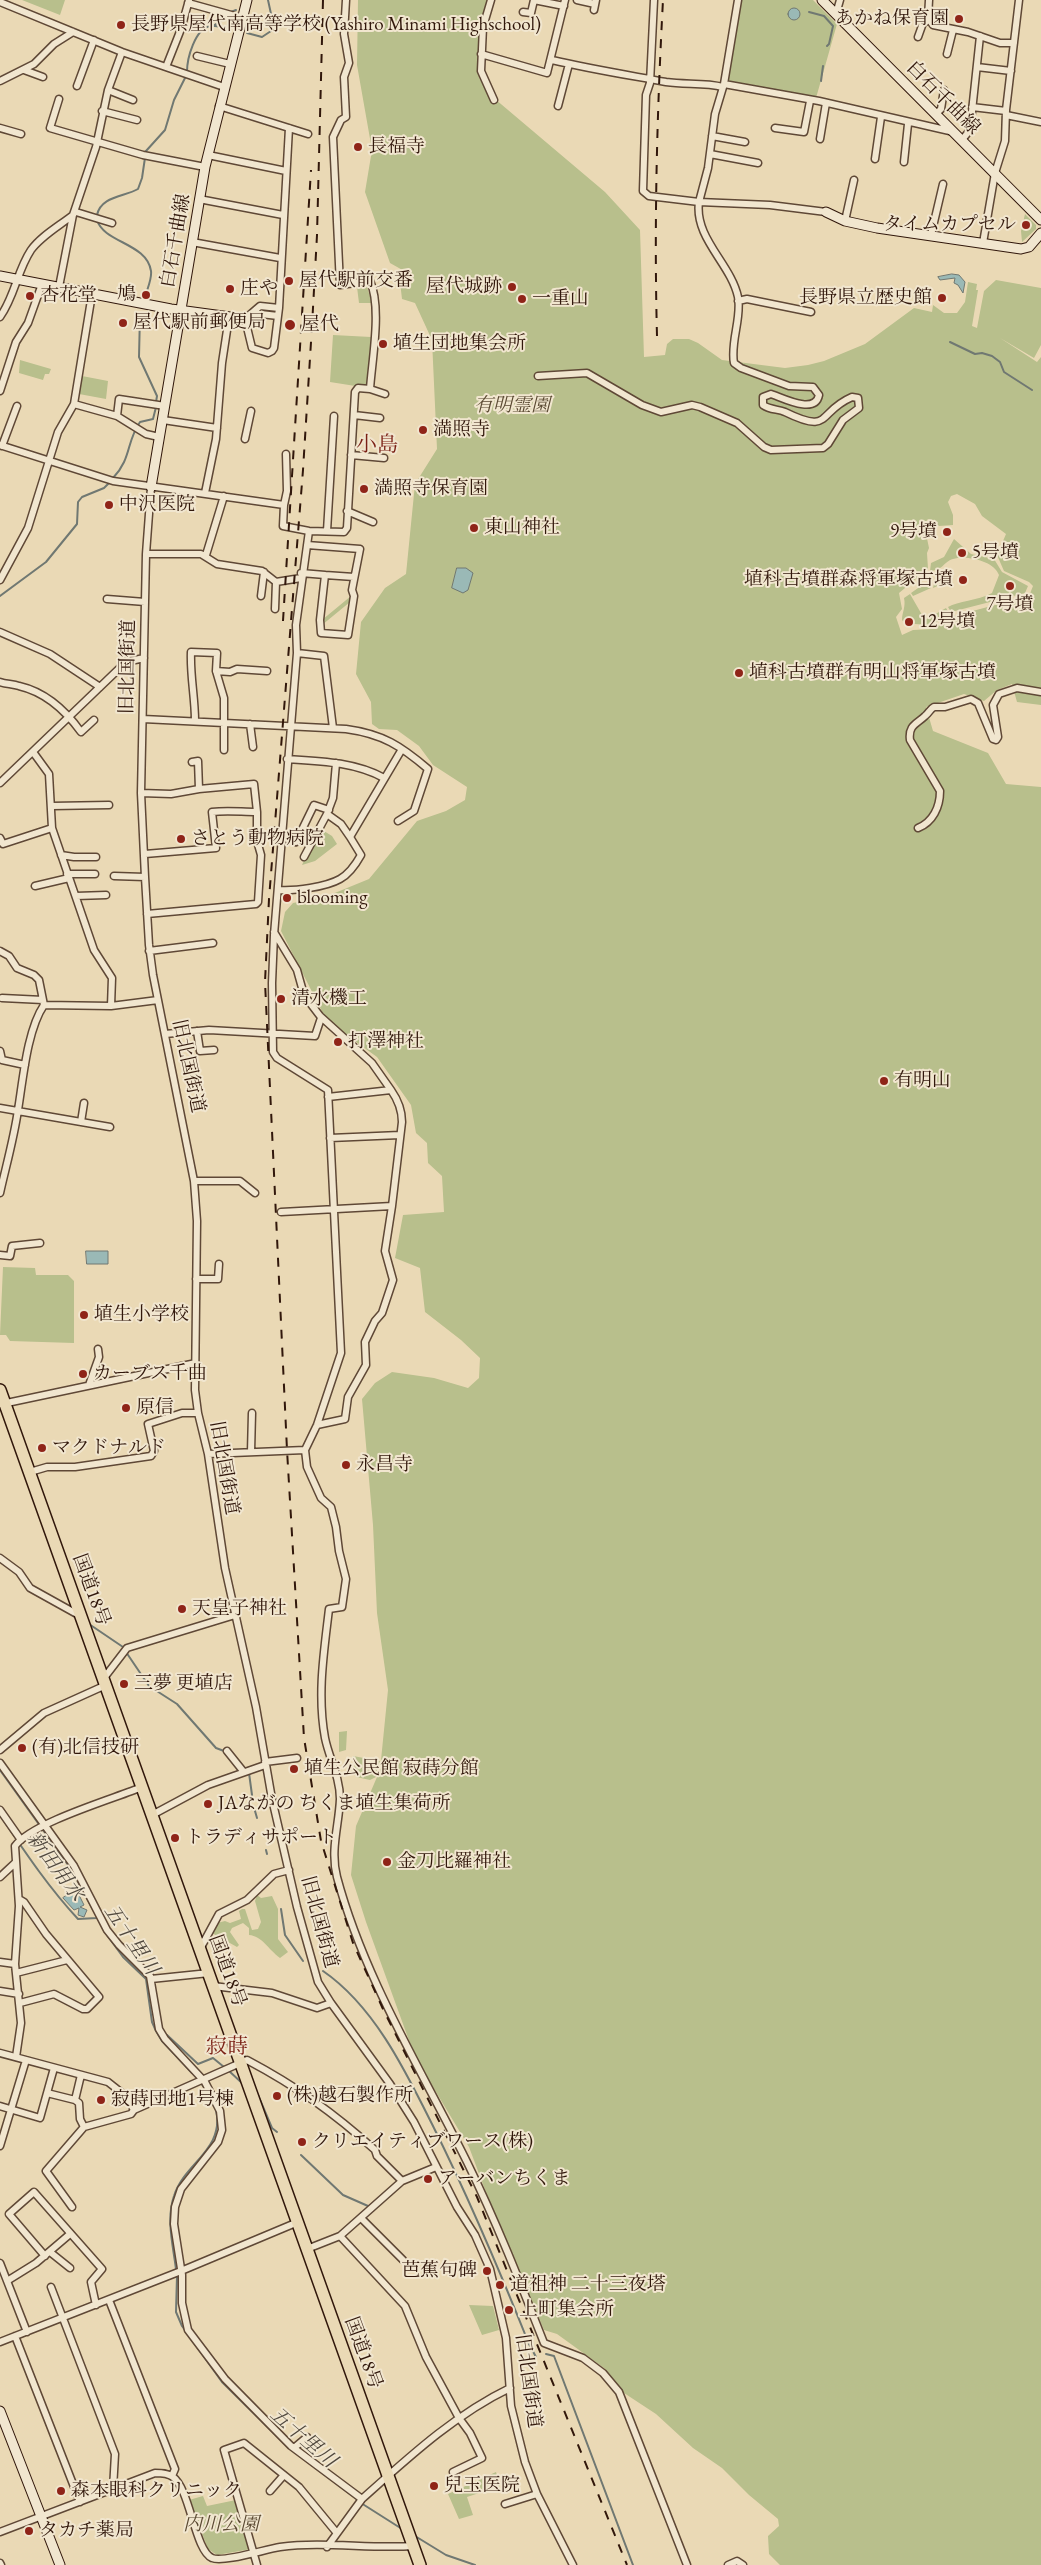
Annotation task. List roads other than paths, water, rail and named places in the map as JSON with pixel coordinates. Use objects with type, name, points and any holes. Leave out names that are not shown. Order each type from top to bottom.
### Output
[{"type":"highway","name":"国道18号","points":[[0,1390],[2,1403],[30,1472],[420,2565]]},
{"type":"main road","name":"白石千曲線","points":[[0,276],[180,310],[205,167],[246,0]]},
{"type":"main road","name":"白石千曲線","points":[[822,0],[1041,220]]},
{"type":"main road","points":[[826,212],[845,221],[1021,249],[1029,247],[1041,233]]},
{"type":"main road","points":[[180,310],[229,317],[248,316]]},
{"type":"main road","name":"旧北国街道","points":[[151,487],[163,420],[159,405],[180,310]]},
{"type":"main road","points":[[0,2411],[60,2565]]},
{"type":"street","points":[[346,0],[344,34],[349,63],[344,77],[346,117],[341,120],[333,137],[340,285],[370,281],[374,297],[370,390]]},
{"type":"street","points":[[491,0],[483,27],[481,54],[482,78],[494,100]]},
{"type":"street","points":[[481,54],[547,72],[552,60],[564,3],[534,0],[531,13],[523,12]]},
{"type":"street","points":[[577,0],[595,5]]},
{"type":"street","points":[[654,0],[650,78],[646,95],[643,191],[649,196],[699,202],[770,205],[826,212]]},
{"type":"street","points":[[538,376],[587,373],[642,405],[661,412],[692,405],[700,406],[737,423],[764,448],[771,450],[823,448],[828,444],[843,420],[859,408],[858,398],[852,397],[817,422],[806,422],[781,410],[768,408],[762,401],[766,395],[771,394],[807,405],[814,404],[819,396],[813,387],[789,386],[741,368],[734,363],[738,301],[731,280],[698,219],[699,202],[724,85],[738,0]]},
{"type":"street","points":[[836,14],[840,0]]},
{"type":"street","points":[[929,0],[929,20],[936,27],[980,36],[1000,43],[1014,43]]},
{"type":"street","points":[[982,243],[995,173],[1005,141],[1006,113],[1018,0]]},
{"type":"street","points":[[166,67],[181,29],[189,1],[242,18]]},
{"type":"street","points":[[0,2],[122,52],[224,87]]},
{"type":"street","points":[[918,37],[922,23],[929,20]]},
{"type":"street","points":[[947,54],[953,30]]},
{"type":"street","points":[[0,81],[24,70],[72,32]]},
{"type":"street","points":[[962,140],[970,130],[980,36]]},
{"type":"street","points":[[77,86],[94,40]]},
{"type":"street","points":[[59,288],[75,214],[97,142],[102,111],[122,52]]},
{"type":"street","points":[[197,56],[230,64]]},
{"type":"street","points":[[552,60],[681,84],[708,83],[724,85],[826,103],[908,124],[954,132]]},
{"type":"street","points":[[558,106],[569,64]]},
{"type":"street","points":[[977,67],[1011,71]]},
{"type":"street","points":[[24,70],[43,77]]},
{"type":"street","points":[[108,90],[133,100]]},
{"type":"street","points":[[936,114],[941,108],[944,90]]},
{"type":"street","points":[[60,99],[50,128],[145,155],[205,167]]},
{"type":"street","points":[[775,128],[804,132],[810,101]]},
{"type":"street","points":[[820,139],[826,103]]},
{"type":"street","points":[[219,106],[308,134]]},
{"type":"street","points":[[972,107],[1041,122]]},
{"type":"street","points":[[102,111],[136,120]]},
{"type":"street","points":[[875,159],[881,117]]},
{"type":"street","points":[[904,162],[908,124]]},
{"type":"street","points":[[0,128],[21,134]]},
{"type":"street","points":[[248,316],[252,348],[268,353],[272,352],[278,316],[289,128]]},
{"type":"street","points":[[712,136],[745,142]]},
{"type":"street","points":[[710,154],[758,163]]},
{"type":"street","points":[[208,155],[286,171]]},
{"type":"street","points":[[845,221],[854,180]]},
{"type":"street","points":[[931,235],[943,184]]},
{"type":"street","points":[[199,199],[283,215]]},
{"type":"street","points":[[0,317],[13,298],[30,251],[38,242],[75,214],[97,217],[112,223]]},
{"type":"street","points":[[192,242],[280,258]]},
{"type":"street","points":[[0,391],[16,342],[28,323],[42,284]]},
{"type":"street","points":[[0,580],[28,528],[58,432],[74,404],[92,294]]},
{"type":"street","points":[[738,301],[747,299],[811,312]]},
{"type":"street","points":[[248,316],[260,306],[278,308]]},
{"type":"street","points":[[248,316],[278,316]]},
{"type":"street","points":[[205,492],[214,454],[222,363],[229,317]]},
{"type":"street","points":[[286,454],[287,491],[283,526],[344,532],[347,528],[354,415],[358,388],[385,394]]},
{"type":"street","points":[[117,416],[120,399],[159,405]]},
{"type":"street","points":[[74,404],[117,416],[136,428],[159,438]]},
{"type":"street","points":[[16,406],[1,445],[111,480],[151,487],[205,492],[284,505]]},
{"type":"street","points":[[245,439],[251,411]]},
{"type":"street","points":[[354,415],[380,418]]},
{"type":"street","points":[[327,531],[334,416]]},
{"type":"street","points":[[163,420],[217,428]]},
{"type":"street","points":[[351,454],[384,458]]},
{"type":"street","name":"旧北国街道","points":[[151,487],[146,554],[141,792],[150,951],[194,1181],[196,1279],[195,1390],[198,1413],[208,1454],[235,1615],[256,1708],[265,1763],[289,1870],[317,1977],[331,2003],[399,2098],[457,2207],[475,2235],[493,2278],[506,2338],[511,2406],[525,2462],[537,2494],[573,2565]]},
{"type":"street","points":[[206,555],[224,496]]},
{"type":"street","points":[[347,510],[372,522]]},
{"type":"street","points":[[309,530],[301,576],[296,625],[297,653],[287,759],[272,983],[274,1055],[328,1090],[341,1353],[317,1425],[305,1450],[307,1467],[321,1498],[330,1507],[346,1579],[342,1607],[329,1609],[320,1688],[325,1739],[337,1777],[340,1797],[334,1845],[336,1874],[360,1943],[386,2002],[468,2163],[544,2343],[583,2358],[603,2373],[619,2392],[687,2565]]},
{"type":"street","points":[[307,546],[360,549],[352,590],[354,596],[348,635],[321,633],[320,620],[325,575]]},
{"type":"street","points":[[146,554],[206,555],[217,564],[248,567],[264,572],[276,582]]},
{"type":"street","points":[[261,596],[264,572]]},
{"type":"street","points":[[276,582],[301,576],[354,577]]},
{"type":"street","points":[[275,609],[276,582]]},
{"type":"street","points":[[107,598],[145,602]]},
{"type":"street","points":[[0,632],[50,654],[100,687]]},
{"type":"street","points":[[195,721],[195,694],[190,676],[191,652],[217,653],[216,671],[224,698],[224,750]]},
{"type":"street","points":[[297,653],[324,656],[333,728]]},
{"type":"street","points":[[1,781],[126,662],[144,658]]},
{"type":"street","points":[[216,671],[230,672],[237,669],[267,670]]},
{"type":"street","points":[[0,682],[18,685],[45,697],[69,716],[81,732],[94,720]]},
{"type":"street","points":[[918,828],[928,823],[936,813],[940,792],[910,740],[909,734],[913,724],[934,707],[945,707],[971,699],[978,703],[993,739],[996,740],[998,737],[993,705],[999,694],[1018,688],[1041,692]]},
{"type":"street","points":[[144,719],[333,728],[370,732],[390,740],[428,769],[414,811],[398,821]]},
{"type":"street","points":[[250,724],[253,747]]},
{"type":"street","points":[[350,837],[402,749]]},
{"type":"street","points":[[33,752],[49,774],[52,828],[68,876],[94,950],[112,978],[111,1006]]},
{"type":"street","points":[[287,759],[336,763],[372,771],[384,778]]},
{"type":"street","points":[[192,762],[198,762],[199,788]]},
{"type":"street","points":[[304,857],[328,812],[333,798],[336,763]]},
{"type":"street","points":[[141,792],[171,794],[199,788],[254,784],[257,812],[257,841],[261,855],[258,902],[256,904],[147,914]]},
{"type":"street","points":[[52,806],[108,805]]},
{"type":"street","points":[[279,890],[295,891],[340,879],[356,865],[361,856],[342,824],[328,812],[314,805],[296,842],[282,836]]},
{"type":"street","points":[[145,854],[216,848],[212,812],[257,812]]},
{"type":"street","points":[[2,841],[52,828]]},
{"type":"street","points":[[61,855],[96,857]]},
{"type":"street","points":[[35,886],[68,876],[96,874]]},
{"type":"street","points":[[114,876],[145,877]]},
{"type":"street","points":[[76,896],[106,894]]},
{"type":"street","points":[[274,932],[297,970],[304,994],[321,1018],[351,1047],[372,1063],[391,1086],[391,1090],[402,1111],[386,1251],[393,1280],[382,1313],[375,1320],[364,1342],[366,1365],[348,1397],[345,1419],[317,1425]]},
{"type":"street","points":[[150,951],[212,943]]},
{"type":"street","points":[[289,955],[291,946]]},
{"type":"street","points":[[0,951],[9,956],[17,968],[34,975],[39,980],[44,1003],[25,1065],[18,1110],[0,1192]]},
{"type":"street","points":[[2,998],[44,1003],[111,1006],[158,1000]]},
{"type":"street","points":[[165,1034],[197,1031],[273,1032],[315,1036],[321,1018]]},
{"type":"street","points":[[197,1031],[200,1051],[214,1050]]},
{"type":"street","points":[[0,1050],[2,1060],[25,1065]]},
{"type":"street","points":[[328,1097],[391,1090]]},
{"type":"street","points":[[81,1122],[84,1103]]},
{"type":"street","points":[[0,1108],[110,1128]]},
{"type":"street","points":[[330,1138],[400,1135]]},
{"type":"street","points":[[194,1181],[240,1181],[255,1193]]},
{"type":"street","points":[[281,1212],[392,1206]]},
{"type":"street","points":[[0,1255],[10,1256],[12,1246],[40,1243]]},
{"type":"street","points":[[196,1279],[218,1279],[219,1264]]},
{"type":"street","points":[[89,1385],[99,1358],[98,1349]]},
{"type":"street","points":[[2,1403],[196,1363]]},
{"type":"street","points":[[30,1472],[47,1467],[76,1467],[151,1456],[154,1451],[148,1424],[182,1413],[198,1413]]},
{"type":"street","points":[[250,1452],[252,1413]]},
{"type":"street","points":[[208,1454],[305,1450]]},
{"type":"street","points":[[0,1558],[19,1572],[30,1588],[68,1610],[75,1613],[80,1612]]},
{"type":"street","points":[[0,1750],[44,1713],[105,1681],[127,1648],[235,1615]]},
{"type":"street","points":[[227,1750],[243,1771]]},
{"type":"street","points":[[152,1815],[208,1785],[223,1782],[243,1771],[265,1763],[297,1758]]},
{"type":"street","points":[[0,1763],[43,1826],[74,1866],[107,1930],[119,1945],[144,1968],[151,1979],[155,2020],[158,2029],[200,2080],[220,2111],[222,2130],[213,2151],[177,2196],[174,2224],[181,2271],[184,2317],[193,2337],[225,2379],[294,2448],[361,2501]]},
{"type":"street","points":[[18,1842],[43,1826],[142,1787]]},
{"type":"street","points":[[0,1810],[18,1842],[15,1863],[19,1899],[15,1964],[21,2023],[16,2057]]},
{"type":"street","points":[[0,1876],[15,1863]]},
{"type":"street","points":[[200,1949],[219,1914],[247,1900],[274,1874],[289,1870]]},
{"type":"street","points":[[19,1899],[24,1902],[46,1934],[99,1997],[87,2009],[54,1994],[20,2003]]},
{"type":"street","points":[[16,1973],[67,1960]]},
{"type":"street","points":[[0,1962],[15,1964]]},
{"type":"street","points":[[151,1979],[209,1973]]},
{"type":"street","points":[[214,1986],[272,1993],[317,2008],[331,2003]]},
{"type":"street","points":[[0,1991],[19,1994]]},
{"type":"street","points":[[0,2053],[81,2075],[113,2086],[127,2097],[134,2110]]},
{"type":"street","points":[[0,2146],[26,2060]]},
{"type":"street","points":[[72,2207],[46,2172],[84,2127],[131,2114],[134,2110],[227,2070],[241,2061],[247,2060],[293,2085],[343,2121],[375,2150],[377,2156],[402,2182]]},
{"type":"street","points":[[0,2106],[40,2118],[54,2068]]},
{"type":"street","points":[[75,2100],[81,2075]]},
{"type":"street","points":[[47,2093],[75,2100],[79,2103],[80,2120],[84,2127]]},
{"type":"street","points":[[307,2248],[340,2236],[374,2204],[402,2182],[436,2167]]},
{"type":"street","points":[[70,2268],[48,2254],[9,2214],[34,2192],[102,2269],[91,2282],[96,2305]]},
{"type":"street","points":[[361,2218],[403,2260]]},
{"type":"street","points":[[0,2342],[109,2300],[298,2222]]},
{"type":"street","points":[[7,2280],[48,2254],[70,2234]]},
{"type":"street","points":[[340,2236],[405,2306],[426,2357],[459,2418],[470,2433],[482,2458],[452,2472]]},
{"type":"street","points":[[0,2263],[27,2332]]},
{"type":"street","points":[[51,2286],[115,2454],[113,2489]]},
{"type":"street","points":[[109,2300],[175,2469],[172,2476]]},
{"type":"street","points":[[16,2336],[80,2502]]},
{"type":"street","points":[[327,2547],[336,2532],[361,2501],[388,2475],[459,2418],[510,2388]]},
{"type":"street","points":[[294,2448],[307,2437]]},
{"type":"street","points":[[257,2565],[224,2450],[244,2443],[299,2487],[336,2532]]},
{"type":"street","points":[[0,2532],[155,2473],[172,2476],[180,2486],[208,2555],[218,2559],[281,2547],[327,2547],[411,2538]]},
{"type":"street","points":[[270,2491],[284,2475]]},
{"type":"street","points":[[505,2504],[537,2494]]},
{"type":"street","points":[[728,2565],[737,2561],[742,2565]]},
{"type":"water","points":[[796,8],[799,9],[799,19],[792,20],[789,19],[788,12],[789,9]]},
{"type":"water","points":[[952,274],[959,275],[965,282],[963,293],[958,285],[954,283],[955,278],[940,280],[938,277]]},
{"type":"water","points":[[457,568],[466,568],[473,573],[468,590],[463,593],[452,588]]},
{"type":"water","points":[[86,1251],[108,1251],[108,1264],[87,1264]]},
{"type":"water","points":[[76,1889],[84,1905],[80,1907],[87,1910],[84,1917],[78,1915],[79,1908],[74,1910],[63,1898]]},
{"type":"waterway","name":"五十里川","points":[[247,33],[262,37],[271,31],[273,23],[268,0]]},
{"type":"waterway","points":[[231,12],[236,10]]},
{"type":"waterway","points":[[809,12],[824,16],[833,26],[827,46]]},
{"type":"waterway","points":[[213,26],[227,17]]},
{"type":"waterway","name":"五十里川","points":[[187,72],[190,52],[200,32],[210,26],[231,29]]},
{"type":"waterway","points":[[821,81],[823,66]]},
{"type":"waterway","name":"五十里川","points":[[97,215],[103,204],[138,189],[142,178],[146,151],[165,130],[174,100],[186,76]]},
{"type":"waterway","name":"五十里川","points":[[97,220],[101,228],[108,234],[142,254],[148,262],[151,274],[146,294]]},
{"type":"waterway","name":"五十里川","points":[[140,314],[139,357],[157,396],[156,402]]},
{"type":"waterway","points":[[950,342],[975,354],[982,353],[992,356],[1000,362],[1004,372],[1032,390]]},
{"type":"waterway","name":"五十里川","points":[[113,478],[123,464],[140,422],[153,419],[156,407]]},
{"type":"waterway","name":"五十里川","points":[[0,596],[46,562],[77,524],[78,502],[82,497],[104,488],[110,482]]},
{"type":"waterway","points":[[89,1624],[123,1647]]},
{"type":"waterway","points":[[126,1652],[149,1686],[177,1704],[216,1748],[224,1751]]},
{"type":"waterway","name":"五十里川","points":[[0,1770],[71,1869],[101,1924]]},
{"type":"waterway","points":[[249,1773],[252,1795]]},
{"type":"waterway","points":[[255,1811],[257,1818]]},
{"type":"waterway","name":"新田用水","points":[[4,1821],[48,1884],[78,1919],[97,1918]]},
{"type":"waterway","points":[[266,1850],[267,1854]]},
{"type":"waterway","points":[[281,1909],[285,1935],[303,1961]]},
{"type":"waterway","name":"五十里川","points":[[107,1935],[123,1957],[146,1979],[152,2022],[156,2031],[162,2041],[192,2073]]},
{"type":"waterway","points":[[323,1971],[358,2002],[399,2061],[422,2103],[458,2178],[536,2357]]},
{"type":"waterway","points":[[167,2035],[198,2064],[213,2058],[224,2067]]},
{"type":"waterway","points":[[228,2070],[243,2084]]},
{"type":"waterway","name":"五十里川","points":[[200,2082],[206,2090]]},
{"type":"waterway","points":[[258,2095],[272,2128],[277,2132]]},
{"type":"waterway","name":"五十里川","points":[[176,2269],[171,2232],[174,2196],[179,2184],[202,2156],[215,2136],[217,2124],[216,2110]]},
{"type":"waterway","points":[[301,2155],[343,2195],[368,2206]]},
{"type":"waterway","name":"五十里川","points":[[177,2276],[176,2312],[182,2326],[222,2382],[289,2448],[358,2500]]},
{"type":"waterway","points":[[546,2354],[554,2356],[633,2565]]},
{"type":"waterway","name":"五十里川","points":[[361,2503],[402,2529]]},
{"type":"waterway","name":"五十里川","points":[[415,2536],[446,2555],[475,2565]]},
{"type":"railway","points":[[323,0],[317,235],[312,326],[303,470],[269,899],[265,982],[287,1450],[304,1738],[321,1841],[353,1943],[383,2009],[477,2197],[627,2565]]},
{"type":"railway","points":[[657,336],[657,168],[663,0]]},
{"type":"railway","points":[[283,621],[311,170]]},
{"type":"place","name":"あかね保育園","points":[[959,19]]},
{"type":"place","name":"長野県屋代南高等学校 (Yashiro Minami Highschool)","points":[[121,25]]},
{"type":"place","name":"長福寺","points":[[358,147]]},
{"type":"place","name":"タイムカプセル","points":[[1026,225]]},
{"type":"place","name":"屋代駅前交番","points":[[289,281]]},
{"type":"place","name":"屋代城跡","points":[[512,287]]},
{"type":"place","name":"庄や","points":[[230,289]]},
{"type":"place","name":"鳩","points":[[146,295]]},
{"type":"place","name":"杏花堂","points":[[30,296]]},
{"type":"place","name":"長野県立歴史館","points":[[942,298]]},
{"type":"place","name":"一重山","points":[[522,299]]},
{"type":"place","name":"屋代駅前郵便局","points":[[123,323]]},
{"type":"place","name":"屋代","points":[[290,325]]},
{"type":"place","name":"埴生団地集会所","points":[[383,344]]},
{"type":"place","name":"満照寺","points":[[423,430]]},
{"type":"place","name":"満照寺保育園","points":[[364,489]]},
{"type":"place","name":"中沢医院","points":[[109,505]]},
{"type":"place","name":"東山神社","points":[[474,528]]},
{"type":"place","name":"9号墳","points":[[947,532]]},
{"type":"place","name":"5号墳","points":[[962,553]]},
{"type":"place","name":"埴科古墳群森将軍塚古墳","points":[[963,580]]},
{"type":"place","name":"7号墳","points":[[1010,586]]},
{"type":"place","name":"12号墳","points":[[909,622]]},
{"type":"place","name":"埴科古墳群有明山将軍塚古墳","points":[[739,673]]},
{"type":"place","name":"さとう動物病院","points":[[181,839]]},
{"type":"place","name":"blooming","points":[[287,898]]},
{"type":"place","name":"清水機工","points":[[281,999]]},
{"type":"place","name":"打澤神社","points":[[338,1042]]},
{"type":"place","name":"有明山","points":[[884,1081]]},
{"type":"place","name":"埴生小学校","points":[[84,1315]]},
{"type":"place","name":"カーブス千曲","points":[[83,1374]]},
{"type":"place","name":"原信","points":[[126,1408]]},
{"type":"place","name":"マクドナルド","points":[[42,1448]]},
{"type":"place","name":"永昌寺","points":[[346,1465]]},
{"type":"place","name":"天皇子神社","points":[[182,1609]]},
{"type":"place","name":"三夢 更埴店","points":[[124,1684]]},
{"type":"place","name":"(有)北信技研","points":[[22,1748]]},
{"type":"place","name":"埴生公民館 寂蒔分館","points":[[294,1769]]},
{"type":"place","name":"JAながの ちくま埴生集荷所","points":[[208,1804]]},
{"type":"place","name":"トラディサポート","points":[[175,1838]]},
{"type":"place","name":"金刀比羅神社","points":[[387,1862]]},
{"type":"place","name":"(株)越石製作所","points":[[277,2096]]},
{"type":"place","name":"寂蒔団地1号棟","points":[[101,2100]]},
{"type":"place","name":"クリエイティブワース(株)","points":[[302,2142]]},
{"type":"place","name":"アーバンちくま","points":[[428,2179]]},
{"type":"place","name":"芭蕉句碑","points":[[487,2271]]},
{"type":"place","name":"道祖神 二十三夜塔","points":[[500,2285]]},
{"type":"place","name":"上町集会所","points":[[509,2310]]},
{"type":"place","name":"兒玉医院","points":[[434,2486]]},
{"type":"place","name":"森本眼科クリニック","points":[[61,2491]]},
{"type":"place","name":"タカチ薬局","points":[[29,2531]]},
{"type":"district","name":"小島","points":[[377,445]]},
{"type":"district","name":"寂蒔","points":[[227,2047]]},
{"type":"park label","name":"有明霊園","points":[[512,406]]},
{"type":"park label","name":"内川公園","points":[[221,2525]]}]
